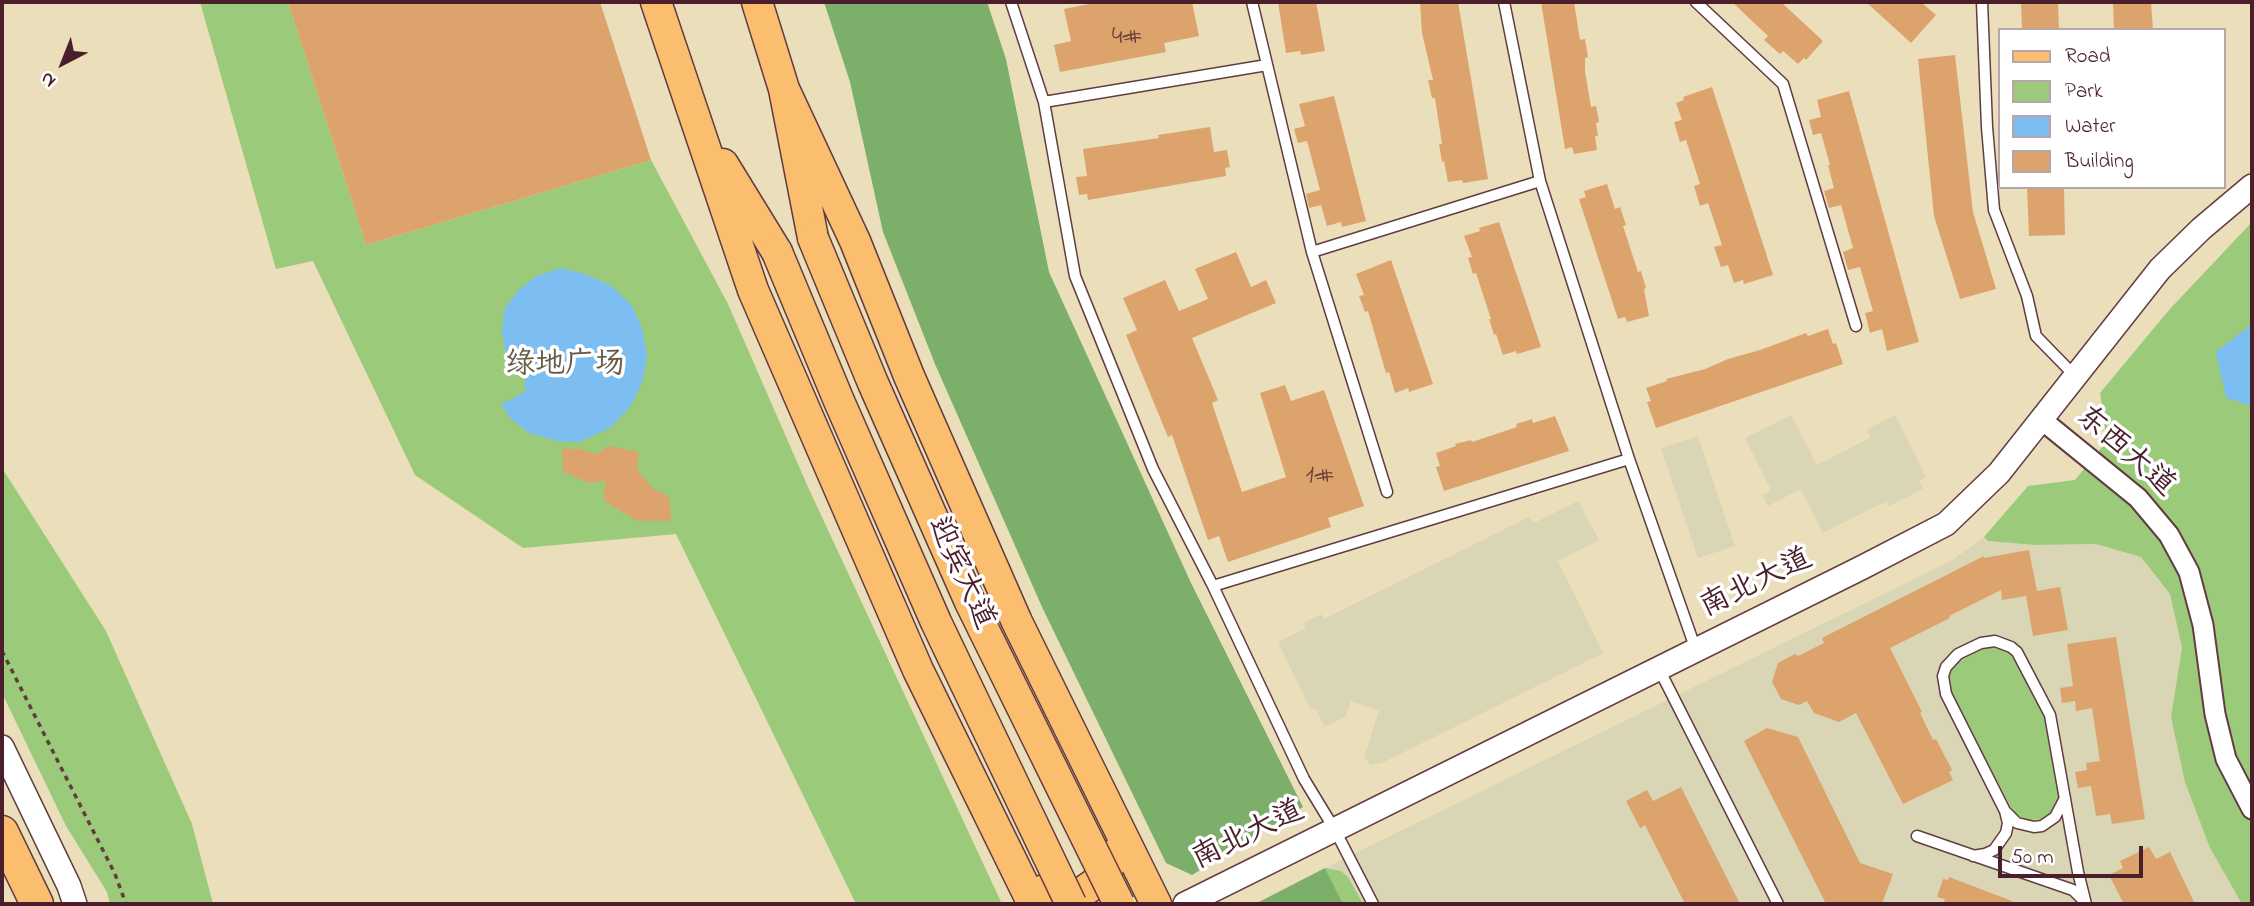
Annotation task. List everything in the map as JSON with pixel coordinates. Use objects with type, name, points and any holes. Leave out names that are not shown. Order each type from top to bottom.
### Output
[{"type":"highway","points":[[2,832],[37,904]]},
{"type":"main road","points":[[656,2],[753,290],[918,670],[1033,904]]},
{"type":"main road","points":[[757,2],[784,89],[855,241],[909,376],[1017,622],[1156,904]]},
{"type":"main road","name":"迎宾大道","points":[[784,89],[813,238],[873,383],[970,602],[1119,904]]},
{"type":"main road","name":"迎宾大道","points":[[695,119],[777,252],[936,622],[1071,904]]},
{"type":"main road","points":[[1012,863],[1023,876],[1043,890],[1055,894],[1084,891],[1107,870],[1115,853],[1116,837],[1112,813]]},
{"type":"street","name":"南北大道","points":[[1185,904],[1899,550],[1946,524],[1999,473],[2160,269],[2201,229],[2252,186]]},
{"type":"street","name":"东西大道","points":[[2042,420],[2138,498],[2169,535],[2189,572],[2203,625],[2215,714],[2226,759],[2252,808]]},
{"type":"street","points":[[2,747],[69,886],[75,904]]},
{"type":"lane","points":[[1011,2],[1044,102],[1075,276],[1153,469],[1213,586],[1304,779],[1335,830],[1373,904]]},
{"type":"lane","points":[[1252,2],[1312,252],[1387,492]]},
{"type":"lane","points":[[1504,2],[1539,181],[1629,459],[1696,650]]},
{"type":"lane","points":[[1696,2],[1783,84],[1856,326]]},
{"type":"lane","points":[[1982,2],[1987,127],[1994,210],[2027,296],[2036,336],[2076,377]]},
{"type":"lane","points":[[1044,102],[1267,65]]},
{"type":"lane","points":[[1312,252],[1539,181]]},
{"type":"lane","points":[[1213,586],[1629,459]]},
{"type":"lane","points":[[1973,856],[1994,850],[2006,833],[2008,823],[2005,811],[1943,683],[1946,667],[1951,659],[1981,643],[1995,641],[2011,647],[2022,660],[2053,725],[2086,904]]},
{"type":"lane","points":[[1658,669],[1780,904]]},
{"type":"lane","points":[[2005,811],[2017,823],[2042,826],[2055,817],[2065,796]]},
{"type":"lane","points":[[1917,836],[2073,890],[2086,904]]},
{"type":"path","points":[[2,651],[115,874],[125,904]]},
{"type":"shaded area","points":[[1791,415],[1817,465],[1870,438],[1867,430],[1895,415],[1926,477],[1919,481],[1923,489],[1889,506],[1887,501],[1823,533],[1801,489],[1768,506],[1762,495],[1771,490],[1745,438]]},
{"type":"shaded area","points":[[1698,436],[1735,546],[1698,558],[1661,448]]},
{"type":"shaded area","points":[[1578,501],[1599,540],[1558,561],[1603,653],[1382,763],[1371,765],[1364,758],[1379,711],[1351,701],[1345,717],[1325,727],[1315,708],[1311,710],[1278,642],[1306,628],[1304,623],[1321,614],[1324,619],[1529,517],[1534,523]]},
{"type":"shaded area","points":[[1984,537],[1989,541],[2036,545],[2096,544],[2141,557],[2170,594],[2182,648],[2171,717],[2210,848],[2242,904],[1343,904],[1325,868],[1954,559]]},
{"type":"green space","name":"绿地广场","points":[[200,2],[288,2],[366,245],[651,160],[728,304],[808,487],[1002,904],[856,904],[676,534],[523,548],[415,475],[313,261],[276,269]]},
{"type":"green space","points":[[824,2],[987,2],[1006,59],[1049,272],[1191,583],[1303,807],[1192,875],[1166,863],[1042,607],[935,364],[883,232],[850,82]]},
{"type":"green space","points":[[2252,222],[2252,904],[2242,904],[2210,848],[2185,782],[2171,717],[2182,648],[2170,594],[2141,557],[2096,544],[2036,545],[1988,541],[1984,537],[2028,486],[2075,480],[2107,441],[2100,393],[2169,310]]},
{"type":"green space","points":[[2,468],[106,631],[192,824],[213,904],[110,904],[107,892],[66,826],[2,693]]},
{"type":"green space","points":[[1986,647],[1997,647],[2008,652],[2017,662],[2047,721],[2059,794],[2056,806],[2044,819],[2027,820],[2014,813],[1951,692],[1948,679],[1952,667]]},
{"type":"green space","points":[[1325,868],[1341,871],[1348,877],[1363,904],[1343,904]]},
{"type":"green space","points":[[1325,868],[1343,904],[1255,904]]},
{"type":"water","points":[[561,268],[588,275],[613,287],[632,306],[642,328],[647,356],[642,383],[630,407],[610,428],[579,442],[558,441],[529,433],[510,418],[501,404],[525,392],[525,379],[505,350],[502,331],[505,308],[517,292],[536,276]]},
{"type":"water","points":[[2252,324],[2252,406],[2226,398],[2216,352]]},
{"type":"building","points":[[288,2],[600,2],[651,160],[366,245]]},
{"type":"building","points":[[1099,2],[1192,2],[1199,36],[1164,43],[1166,52],[1060,72],[1054,45],[1071,41],[1064,9]]},
{"type":"building","points":[[1278,2],[1316,2],[1325,51],[1301,55],[1300,51],[1286,53]]},
{"type":"building","points":[[1420,2],[1458,2],[1488,179],[1463,183],[1462,180],[1448,182],[1439,144],[1442,144],[1435,98],[1432,98],[1428,80],[1433,80],[1422,33]]},
{"type":"building","points":[[1541,2],[1574,2],[1580,40],[1585,39],[1588,57],[1585,58],[1585,71],[1591,107],[1596,106],[1599,122],[1596,123],[1598,136],[1595,136],[1597,150],[1574,154],[1572,147],[1565,149]]},
{"type":"building","points":[[1732,2],[1781,2],[1823,41],[1806,60],[1804,58],[1798,64],[1783,51],[1780,54],[1764,40],[1768,36]]},
{"type":"building","points":[[1866,2],[1921,2],[1936,15],[1911,43]]},
{"type":"building","points":[[2021,2],[2058,2],[2059,28],[2022,28]]},
{"type":"building","points":[[2113,2],[2151,2],[2153,28],[2114,28]]},
{"type":"building","points":[[1955,55],[1973,212],[1996,289],[1960,299],[1934,216],[1918,59]]},
{"type":"building","points":[[1712,87],[1773,275],[1744,284],[1743,280],[1734,283],[1728,265],[1721,267],[1714,247],[1722,245],[1708,203],[1700,206],[1694,186],[1700,184],[1686,140],[1680,142],[1674,122],[1682,120],[1676,103],[1684,100],[1683,97]]},
{"type":"building","points":[[1849,91],[1919,342],[1887,351],[1882,329],[1870,333],[1865,313],[1873,311],[1860,267],[1848,270],[1843,252],[1853,248],[1841,205],[1829,208],[1824,191],[1834,188],[1830,165],[1821,133],[1813,135],[1809,120],[1821,117],[1817,100]]},
{"type":"building","points":[[1334,96],[1366,221],[1342,227],[1341,222],[1327,226],[1321,205],[1309,208],[1306,194],[1320,190],[1307,141],[1298,143],[1294,129],[1305,126],[1299,104]]},
{"type":"building","points":[[1210,127],[1214,152],[1227,150],[1230,167],[1225,168],[1226,176],[1088,200],[1087,194],[1079,195],[1076,177],[1087,176],[1083,149],[1159,138],[1158,135]]},
{"type":"building","points":[[1607,184],[1615,209],[1620,207],[1626,225],[1623,226],[1646,288],[1649,316],[1627,322],[1625,317],[1618,319],[1579,199],[1586,197],[1584,191]]},
{"type":"building","points":[[2027,189],[2064,189],[2065,235],[2029,236]]},
{"type":"building","points":[[1499,222],[1541,347],[1517,354],[1516,351],[1503,355],[1496,334],[1494,335],[1476,273],[1473,274],[1468,258],[1472,257],[1464,236]]},
{"type":"building","points":[[1236,252],[1251,287],[1266,280],[1276,303],[1192,338],[1218,400],[1212,403],[1242,492],[1286,477],[1260,393],[1285,385],[1291,401],[1324,390],[1364,506],[1328,518],[1331,527],[1228,562],[1219,536],[1208,540],[1172,435],[1168,437],[1126,335],[1137,330],[1123,298],[1165,280],[1179,311],[1208,299],[1195,269]]},
{"type":"building","points":[[1391,260],[1433,384],[1409,392],[1408,388],[1395,393],[1389,372],[1386,373],[1368,311],[1365,312],[1359,296],[1364,295],[1356,274]]},
{"type":"building","points":[[1828,329],[1843,364],[1656,428],[1647,402],[1651,401],[1646,388],[1806,333],[1808,336]]},
{"type":"building","points":[[1555,416],[1569,451],[1444,491],[1436,467],[1440,466],[1436,453],[1456,446],[1455,444],[1471,440],[1472,442],[1517,427],[1516,424],[1532,419],[1533,423]]},
{"type":"building","points":[[610,446],[639,452],[637,469],[653,489],[669,496],[671,521],[638,521],[604,501],[605,481],[589,483],[563,472],[562,449],[580,449],[596,454]]},
{"type":"building","points":[[2029,550],[2037,591],[2060,587],[2068,630],[2033,636],[2026,596],[2002,600],[2001,590],[1890,648],[1933,740],[1936,739],[1952,770],[1949,772],[1953,780],[1903,804],[1856,713],[1839,722],[1814,713],[1807,701],[1799,705],[1781,699],[1772,682],[1778,663],[1824,643],[1822,638],[1984,556]]},
{"type":"building","points":[[2116,637],[2145,819],[2112,824],[2110,814],[2096,816],[2091,786],[2078,788],[2075,772],[2087,770],[2086,763],[2100,761],[2092,708],[2076,711],[2075,701],[2062,703],[2060,688],[2073,686],[2067,644]]},
{"type":"building","points":[[1767,728],[1798,737],[1860,863],[1893,874],[1882,904],[1826,904],[1744,741]]},
{"type":"building","points":[[1681,787],[1740,904],[1685,904],[1645,825],[1640,828],[1626,801],[1647,790],[1653,801]]},
{"type":"building","points":[[2149,847],[2156,859],[2170,852],[2195,904],[2124,904],[2109,875],[2123,868],[2120,861]]},
{"type":"building","points":[[1949,877],[2012,901],[2011,904],[1943,904],[1945,899],[1937,897],[1943,879],[1948,880]]}]
